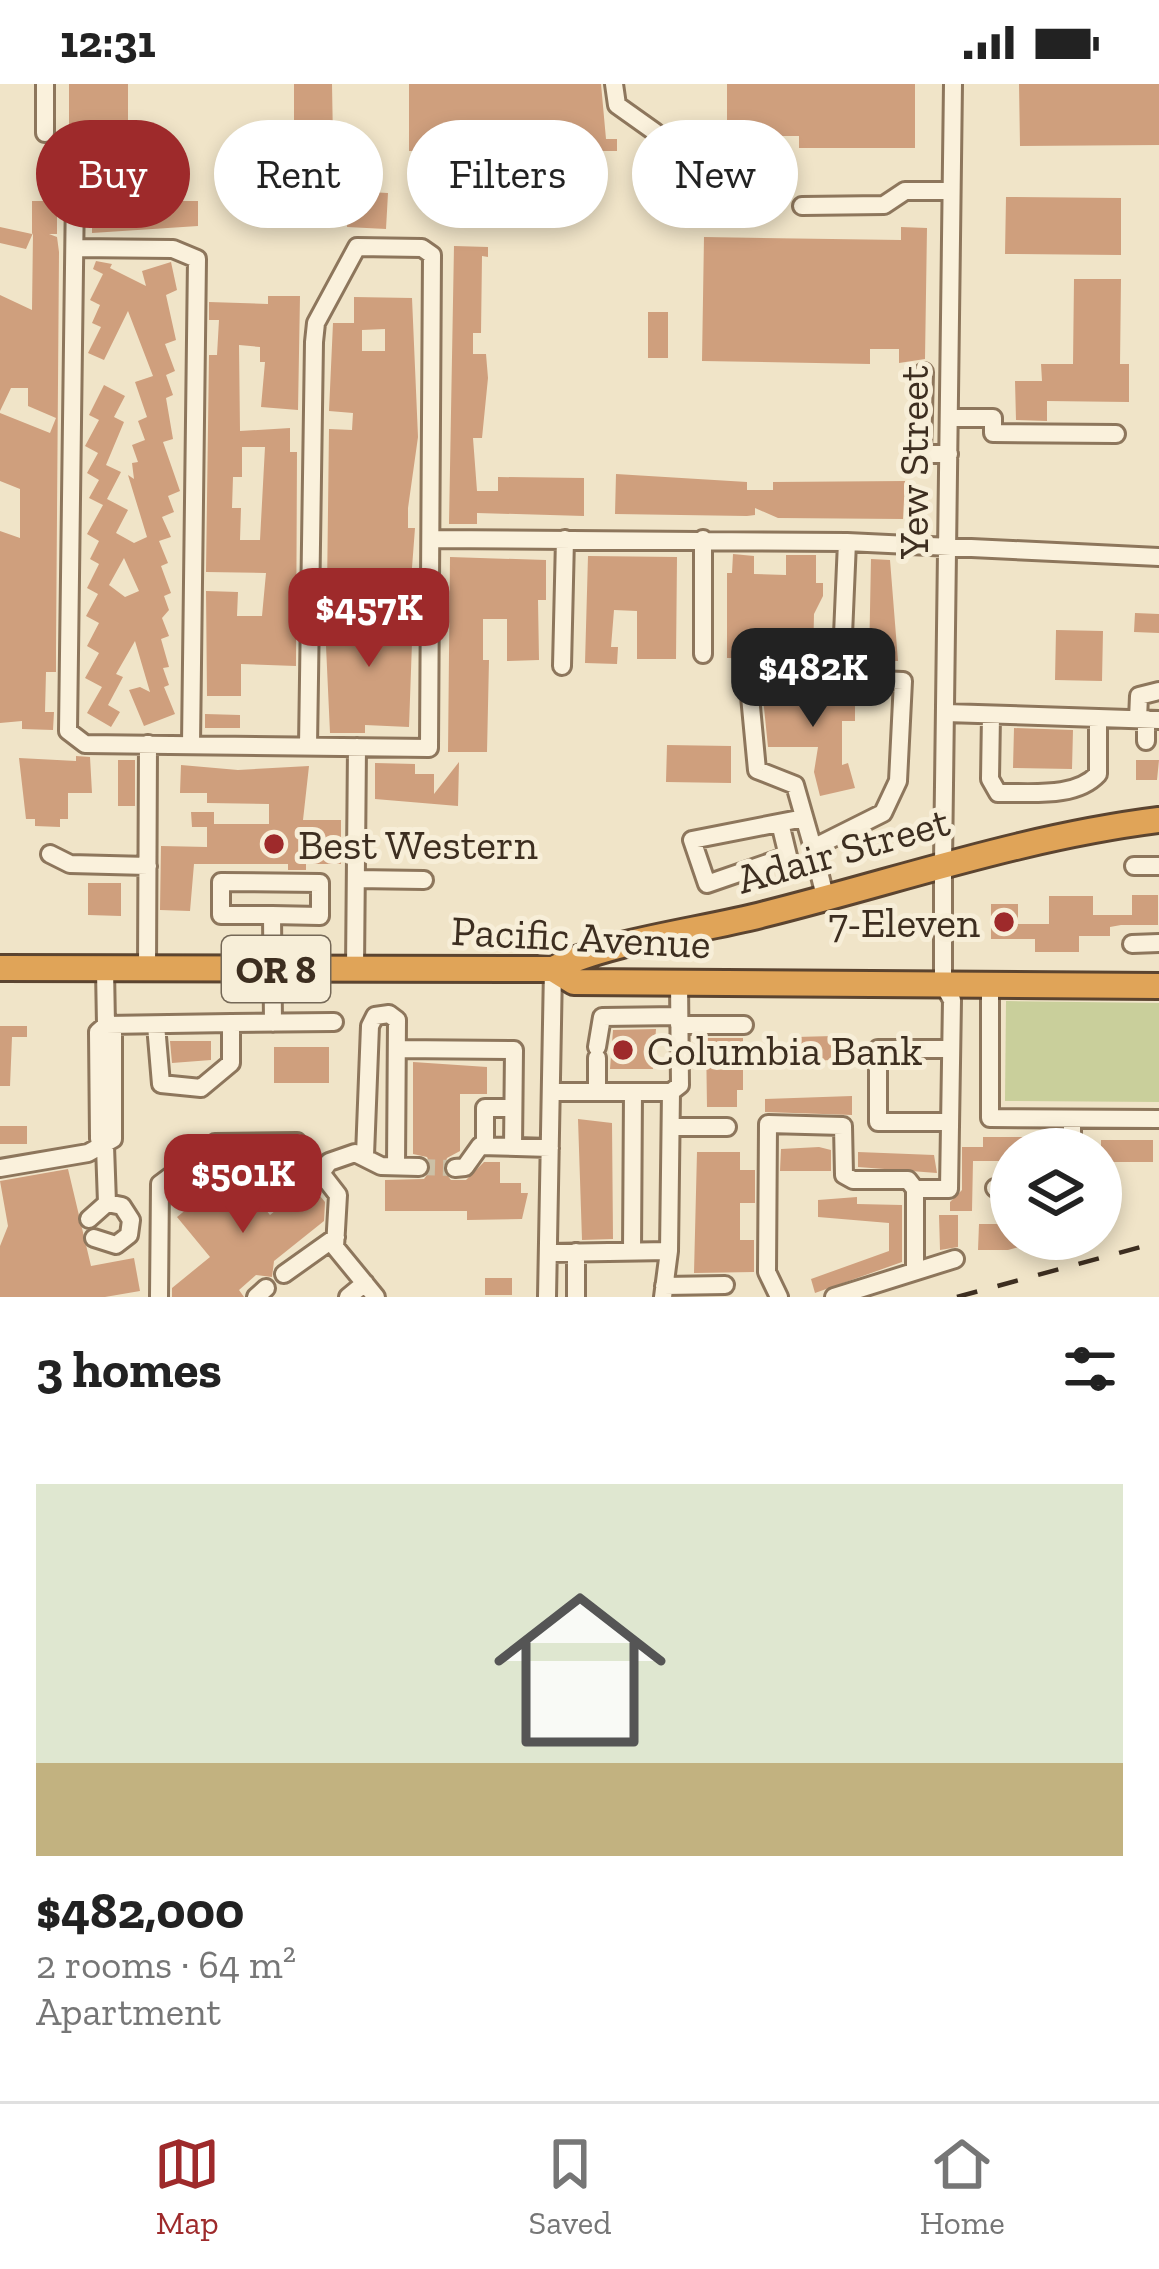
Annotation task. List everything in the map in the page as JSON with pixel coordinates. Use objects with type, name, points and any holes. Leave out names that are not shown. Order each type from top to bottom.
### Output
[{"type":"highway","name":"Adair Street","points":[[553,969],[573,955],[690,934],[944,863],[1067,834],[1159,820]]},
{"type":"highway","name":"Pacific Avenue","points":[[0,968],[553,969],[574,982],[1159,986]]},
{"type":"street","points":[[45,84],[45,120]]},
{"type":"street","points":[[614,84],[617,105],[638,120]]},
{"type":"street","name":"Yew Street","points":[[915,1190],[949,1190],[952,1000],[943,984],[953,84]]},
{"type":"street","points":[[802,206],[884,205],[904,191],[951,191]]},
{"type":"street","points":[[75,228],[68,730],[85,744],[429,748],[435,266],[422,248],[357,247],[316,323],[308,746]]},
{"type":"street","points":[[75,248],[173,249],[197,259],[191,744]]},
{"type":"street","points":[[924,372],[922,454],[950,454]]},
{"type":"street","points":[[950,418],[993,418],[993,434],[1116,434]]},
{"type":"street","points":[[432,539],[847,542],[1159,556]]},
{"type":"street","points":[[562,666],[565,539]]},
{"type":"street","points":[[703,654],[704,539]]},
{"type":"street","points":[[842,658],[847,542]]},
{"type":"street","points":[[813,848],[883,813],[898,781],[903,681],[748,675],[757,770],[795,785],[825,896]]},
{"type":"street","points":[[1145,741],[1147,719],[1139,696],[1159,691]]},
{"type":"street","points":[[946,713],[1147,719]]},
{"type":"street","points":[[991,715],[990,779],[998,793],[1074,790],[1090,782],[1098,774],[1098,718]]},
{"type":"street","points":[[147,969],[148,744]]},
{"type":"street","points":[[355,969],[357,747]]},
{"type":"street","points":[[780,823],[788,856],[707,884],[692,840],[804,818]]},
{"type":"street","points":[[50,854],[70,865],[148,866]]},
{"type":"street","points":[[1133,866],[1159,866]]},
{"type":"street","points":[[356,879],[424,880]]},
{"type":"street","points":[[221,882],[320,883],[320,916],[272,915],[221,915],[221,882]]},
{"type":"street","points":[[272,915],[273,1022]]},
{"type":"street","points":[[1132,944],[1159,943]]},
{"type":"street","points":[[105,969],[106,1025]]},
{"type":"street","points":[[547,1297],[553,969]]},
{"type":"street","points":[[550,1092],[671,1092],[680,1085],[679,982]]},
{"type":"street","points":[[990,984],[990,1118],[1159,1119]]},
{"type":"street","points":[[365,1155],[370,1026],[375,1016],[395,1016],[396,1166]]},
{"type":"street","points":[[597,1092],[602,1017],[744,1025]]},
{"type":"street","points":[[107,1203],[105,1146],[99,1139],[98,1032],[106,1025],[156,1025],[167,1020],[334,1022]]},
{"type":"street","points":[[156,1025],[158,1078],[168,1087],[190,1089],[209,1085],[231,1063],[231,1022]]},
{"type":"street","points":[[397,1049],[514,1050],[513,1147]]},
{"type":"street","points":[[950,1122],[878,1122],[878,1049],[951,1049]]},
{"type":"street","points":[[632,1251],[633,1092]]},
{"type":"street","points":[[671,1092],[669,1251],[663,1291],[725,1285]]},
{"type":"street","points":[[455,1168],[465,1167],[485,1146],[485,1108],[514,1108]]},
{"type":"street","points":[[1072,1119],[1072,1128]]},
{"type":"street","points":[[779,1297],[767,1272],[769,1124],[843,1126],[844,1175],[853,1180],[908,1180],[915,1190],[915,1271]]},
{"type":"street","points":[[671,1127],[727,1127]]},
{"type":"street","points":[[159,1297],[160,1184],[215,1143],[297,1142],[338,1195],[335,1247],[371,1290],[348,1297]]},
{"type":"street","points":[[0,1168],[105,1146]]},
{"type":"street","points":[[485,1146],[550,1148]]},
{"type":"street","points":[[320,1172],[339,1157],[365,1155],[381,1166],[419,1167]]},
{"type":"street","points":[[89,1219],[107,1203]]},
{"type":"street","points":[[94,1238],[116,1245],[129,1235],[128,1212],[107,1203]]},
{"type":"street","points":[[284,1274],[336,1237]]},
{"type":"street","points":[[548,1252],[669,1251]]},
{"type":"street","points":[[576,1252],[576,1297]]},
{"type":"street","points":[[834,1297],[955,1258]]},
{"type":"green space","points":[[1006,1001],[1159,1003],[1159,1102],[1005,1101]]},
{"type":"building","points":[[69,84],[128,84],[128,120],[69,120]]},
{"type":"building","points":[[294,84],[332,84],[333,120],[294,120]]},
{"type":"building","points":[[409,84],[601,84],[604,120],[409,120]]},
{"type":"building","points":[[727,84],[915,84],[915,148],[799,148],[798,120],[727,120]]},
{"type":"building","points":[[1019,84],[1159,84],[1159,145],[1020,146]]},
{"type":"building","points":[[608,139],[617,139],[617,151],[608,151]]},
{"type":"building","points":[[383,193],[388,193],[386,229],[366,228],[383,228]]},
{"type":"building","points":[[1006,197],[1121,198],[1121,255],[1005,254]]},
{"type":"building","points":[[32,201],[36,201],[36,228],[57,228],[57,234],[49,234],[57,237],[59,252],[56,672],[46,672],[45,712],[54,712],[53,730],[22,729],[22,721],[0,723],[0,531],[20,538],[20,489],[0,481],[0,413],[50,433],[56,418],[28,406],[28,388],[11,388],[0,411],[0,295],[32,310],[33,233],[26,249],[0,243],[0,227],[32,234]]},
{"type":"building","points":[[190,201],[198,201],[198,226],[190,227]]},
{"type":"building","points":[[901,227],[927,228],[925,359],[899,363],[899,349],[870,349],[870,364],[702,361],[704,237],[901,240]]},
{"type":"building","points":[[92,228],[168,228],[92,233]]},
{"type":"building","points":[[454,246],[488,247],[488,257],[482,256],[481,333],[473,333],[473,354],[486,354],[488,378],[482,438],[473,438],[477,491],[498,491],[498,477],[584,478],[584,516],[477,513],[477,524],[449,524]]},
{"type":"building","points":[[96,261],[112,264],[110,268],[146,286],[142,271],[171,262],[177,290],[166,295],[176,340],[165,344],[175,371],[166,375],[173,395],[166,398],[173,439],[163,442],[180,491],[168,496],[174,512],[162,517],[171,537],[159,541],[168,563],[161,566],[171,593],[164,596],[169,610],[162,618],[169,636],[161,639],[169,667],[163,668],[169,685],[164,687],[175,714],[144,726],[129,690],[140,687],[150,692],[135,641],[116,674],[123,677],[108,705],[120,712],[111,727],[87,713],[102,687],[85,678],[99,653],[87,646],[99,623],[86,616],[98,594],[87,588],[99,564],[90,559],[99,541],[87,534],[103,505],[89,498],[99,480],[87,473],[98,453],[85,446],[99,420],[89,415],[104,385],[125,396],[114,417],[124,422],[106,465],[121,472],[107,499],[128,510],[116,533],[134,543],[147,537],[128,475],[134,479],[132,463],[138,462],[132,445],[145,440],[138,421],[147,417],[135,382],[153,376],[128,311],[104,360],[88,353],[101,327],[92,323],[100,305],[90,300],[103,274],[93,269]],"holes":[[[124,558],[139,591],[125,597],[109,585]]]},
{"type":"building","points":[[1074,279],[1121,279],[1120,364],[1129,364],[1129,402],[1047,401],[1047,421],[1016,420],[1015,381],[1042,381],[1041,364],[1073,364]]},
{"type":"building","points":[[268,296],[300,296],[298,410],[261,407],[265,362],[260,362],[260,347],[239,345],[240,431],[290,428],[290,452],[297,452],[296,666],[241,664],[241,696],[207,696],[206,591],[238,592],[237,616],[262,616],[266,573],[206,572],[209,355],[217,355],[219,320],[209,320],[209,302],[268,304]],"holes":[[[242,447],[265,447],[260,540],[240,540],[241,508],[232,508],[233,477],[242,477]]]},
{"type":"building","points":[[354,297],[412,298],[418,437],[408,508],[408,528],[415,528],[410,594],[327,591],[329,429],[352,430],[353,413],[329,411],[333,323],[354,323]],"holes":[[[385,329],[385,351],[362,351],[362,330]]]},
{"type":"building","points":[[648,312],[668,312],[668,358],[648,358]]},
{"type":"building","points":[[616,474],[747,482],[747,490],[773,490],[773,482],[905,481],[903,519],[778,518],[755,508],[755,515],[747,516],[615,514]]},
{"type":"building","points":[[733,554],[754,556],[754,574],[786,575],[786,555],[816,555],[816,583],[823,583],[823,596],[814,614],[813,659],[727,658],[727,573],[732,573]]},
{"type":"building","points":[[588,556],[677,557],[676,659],[637,659],[637,611],[614,610],[611,647],[618,647],[617,664],[585,663]]},
{"type":"building","points":[[450,557],[546,560],[546,600],[538,600],[539,660],[507,661],[507,619],[483,619],[483,660],[489,660],[487,752],[448,752]]},
{"type":"building","points":[[871,559],[890,560],[898,661],[869,661]]},
{"type":"building","points":[[331,611],[413,614],[409,727],[365,725],[365,733],[330,733],[326,646]]},
{"type":"building","points":[[1135,613],[1159,614],[1159,633],[1134,632]]},
{"type":"building","points":[[1056,630],[1103,631],[1102,681],[1055,680]]},
{"type":"building","points":[[762,688],[855,692],[855,721],[842,721],[842,765],[848,763],[855,788],[820,796],[814,772],[818,747],[768,747]]},
{"type":"building","points":[[205,714],[240,715],[240,728],[205,728]]},
{"type":"building","points":[[1014,728],[1073,730],[1072,769],[1013,768]]},
{"type":"building","points":[[667,745],[731,746],[731,783],[666,782]]},
{"type":"building","points":[[76,756],[90,757],[92,793],[68,793],[68,819],[60,819],[60,827],[35,826],[35,819],[26,819],[19,758],[76,761]]},
{"type":"building","points":[[118,760],[135,760],[135,806],[118,806]]},
{"type":"building","points":[[1136,760],[1159,760],[1157,780],[1136,780]]},
{"type":"building","points":[[459,762],[458,806],[375,799],[375,763],[415,764],[415,774],[434,774],[434,794]]},
{"type":"building","points":[[181,765],[238,770],[309,766],[303,820],[341,820],[341,864],[306,864],[306,870],[288,870],[288,864],[194,864],[190,911],[160,910],[161,846],[207,847],[207,827],[192,827],[191,812],[214,812],[214,824],[269,824],[269,804],[207,803],[207,793],[180,793]]},
{"type":"building","points":[[88,883],[121,883],[121,916],[88,915]]},
{"type":"building","points":[[1132,895],[1158,895],[1158,925],[1121,925],[1110,927],[1110,936],[1079,936],[1079,952],[1035,952],[1035,939],[991,939],[991,904],[1018,904],[1018,924],[1049,924],[1049,896],[1093,896],[1093,915],[1132,915]]},
{"type":"building","points":[[0,1026],[27,1026],[27,1037],[12,1037],[10,1086],[0,1086]]},
{"type":"building","name":"Columbia Bank","points":[[656,1029],[653,1069],[610,1069],[613,1030]]},
{"type":"building","points":[[833,1036],[833,1046],[843,1046],[843,1059],[803,1062],[803,1056],[797,1056],[796,1037]]},
{"type":"building","points":[[706,1038],[743,1038],[743,1090],[737,1090],[737,1107],[707,1107]]},
{"type":"building","points":[[170,1041],[211,1041],[211,1060],[172,1063]]},
{"type":"building","points":[[274,1047],[329,1047],[329,1083],[274,1083]]},
{"type":"building","points":[[413,1062],[487,1067],[487,1094],[460,1094],[460,1151],[447,1158],[443,1170],[451,1180],[466,1180],[484,1162],[500,1162],[500,1183],[521,1183],[521,1193],[528,1193],[522,1219],[467,1220],[467,1211],[385,1211],[385,1180],[424,1179],[432,1168],[427,1157],[413,1154]]},
{"type":"building","points":[[852,1096],[852,1115],[765,1112],[765,1099]]},
{"type":"building","points":[[578,1119],[612,1123],[613,1239],[582,1240]]},
{"type":"building","points":[[0,1126],[27,1126],[27,1144],[0,1144]]},
{"type":"building","points":[[983,1137],[990,1137],[990,1161],[973,1161],[972,1211],[950,1211],[950,1202],[962,1190],[962,1147],[983,1147]]},
{"type":"building","points":[[1122,1140],[1153,1140],[1153,1162],[1122,1162]]},
{"type":"building","points":[[781,1149],[831,1150],[831,1171],[780,1171]]},
{"type":"building","points":[[697,1152],[740,1152],[740,1170],[755,1170],[755,1203],[740,1203],[740,1240],[754,1240],[754,1272],[694,1273]]},
{"type":"building","points":[[858,1152],[934,1155],[937,1173],[858,1167]]},
{"type":"building","points":[[68,1169],[91,1266],[134,1258],[140,1291],[105,1297],[0,1297],[0,1246],[8,1226],[0,1181]]},
{"type":"building","points":[[234,1171],[270,1215],[309,1183],[325,1202],[324,1221],[274,1261],[272,1277],[256,1275],[239,1290],[244,1297],[172,1297],[172,1288],[210,1257],[177,1217]]},
{"type":"building","points":[[857,1197],[857,1204],[902,1205],[902,1262],[815,1293],[811,1279],[889,1251],[889,1223],[818,1217],[818,1200]]},
{"type":"building","points":[[939,1215],[958,1215],[958,1247],[940,1250]]},
{"type":"building","points":[[979,1224],[990,1224],[990,1250],[978,1250]]},
{"type":"building","points":[[485,1278],[512,1278],[512,1295],[485,1295]]},
{"type":"tunnel","points":[[419,1167],[455,1168]]},
{"type":"railway","points":[[957,1297],[1159,1242]]},
{"type":"place","name":"Best Western","points":[[274,844]]},
{"type":"place","name":"7-Eleven","points":[[1004,922]]},
{"type":"place","name":"Columbia Bank","points":[[623,1050]]}]
